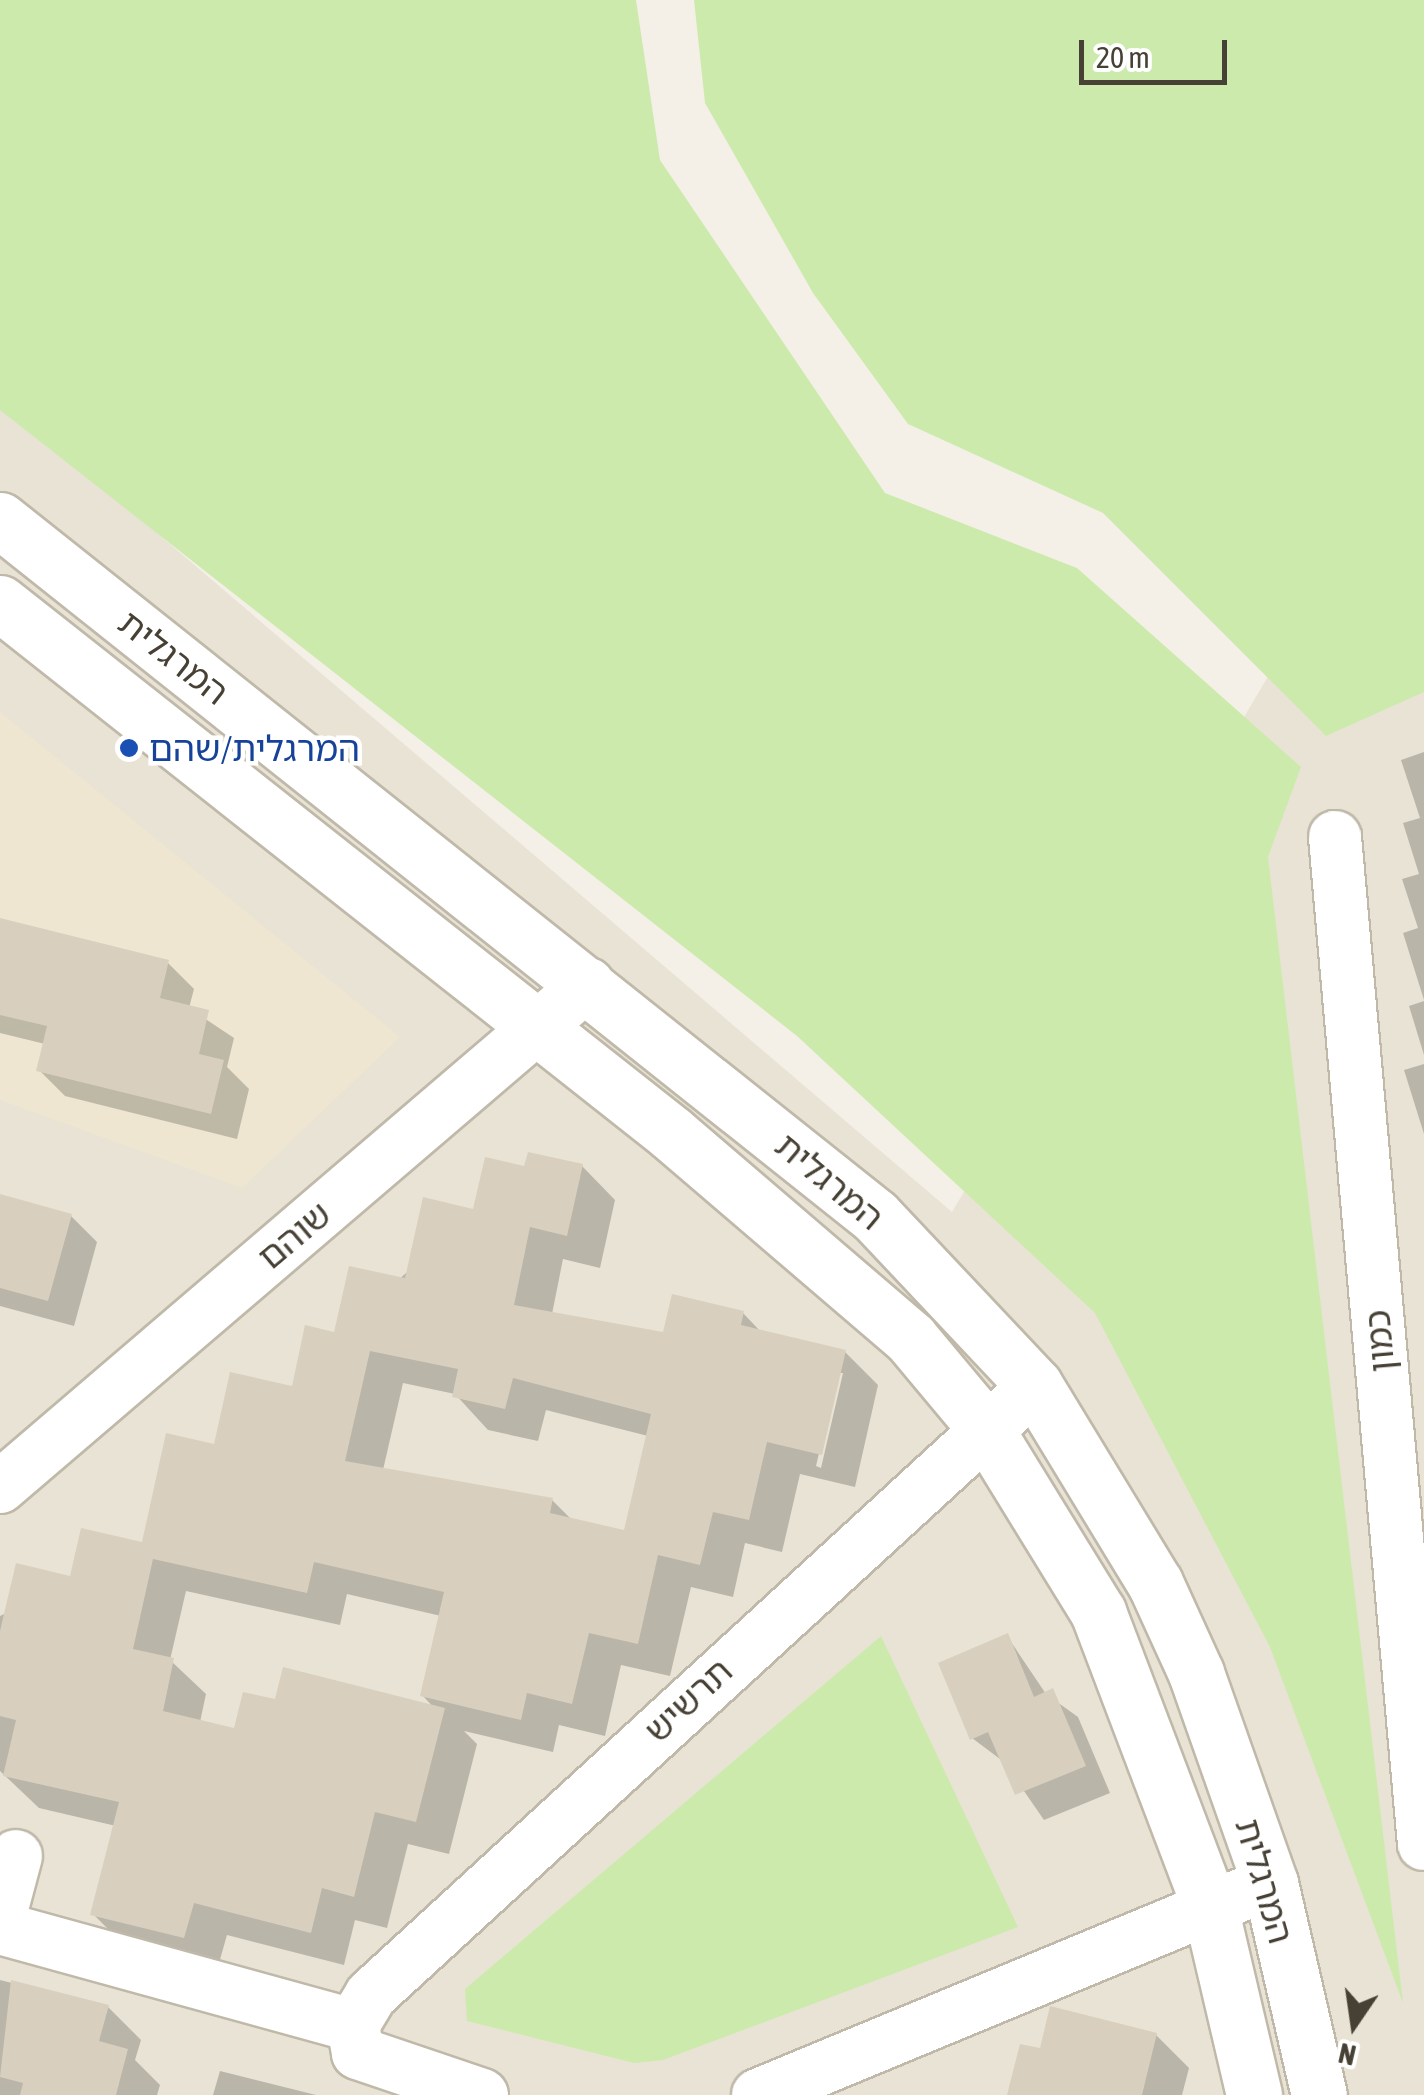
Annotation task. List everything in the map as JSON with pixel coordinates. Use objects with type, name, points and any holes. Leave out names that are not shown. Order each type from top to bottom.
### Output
[{"type":"street","name":"המרגלית","points":[[0,520],[875,1216],[1036,1386],[1156,1583],[1270,1882],[1320,2095]]},
{"type":"street","name":"המרגלית","points":[[0,603],[539,1027],[832,1264],[983,1425],[1098,1612],[1210,1908],[1254,2095]]},
{"type":"street","name":"כמון","points":[[1335,837],[1424,1844]]},
{"type":"street","name":"שוהם","points":[[0,1487],[588,984]]},
{"type":"street","name":"תרשיש","points":[[353,2025],[371,1994],[983,1425],[1036,1386]]},
{"type":"street","points":[[0,1916],[16,1856]]},
{"type":"street","points":[[758,2095],[1270,1882]]},
{"type":"street","points":[[0,1928],[353,2025],[358,2053],[482,2095]]},
{"type":"shaded area","points":[[0,399],[952,1212],[1306,612],[1424,664],[1424,2095],[0,2095]]},
{"type":"shaded area","points":[[0,712],[400,1037],[242,1188],[0,1100]]},
{"type":"green space","points":[[0,0],[636,0],[660,160],[885,493],[1077,568],[1301,767],[1268,857],[1403,2003],[1270,1647],[1095,1313],[797,1036],[0,410]]},
{"type":"green space","points":[[694,0],[1424,0],[1424,692],[1326,736],[1103,513],[908,424],[813,293],[705,103]]},
{"type":"green space","points":[[881,1636],[1018,1927],[663,2060],[634,2063],[467,2021],[465,1989]]},
{"type":"building","points":[[0,918],[169,960],[160,998],[209,1010],[199,1054],[224,1060],[211,1114],[36,1071],[47,1026],[0,1015]]},
{"type":"building","points":[[528,1152],[583,1164],[567,1236],[530,1227],[514,1305],[663,1332],[672,1294],[744,1311],[741,1325],[846,1350],[822,1455],[767,1442],[749,1520],[713,1512],[700,1565],[658,1555],[638,1644],[589,1633],[572,1704],[527,1693],[521,1720],[420,1696],[444,1592],[314,1562],[307,1593],[153,1559],[133,1649],[174,1658],[163,1711],[234,1728],[243,1692],[275,1699],[283,1667],[445,1708],[416,1822],[375,1812],[354,1897],[322,1888],[311,1933],[194,1903],[184,1938],[90,1915],[119,1802],[3,1776],[16,1720],[0,1716],[0,1631],[16,1563],[70,1576],[81,1528],[142,1542],[166,1433],[214,1444],[230,1372],[292,1386],[305,1325],[334,1332],[349,1266],[405,1278],[423,1197],[473,1209],[485,1157],[524,1166]],"holes":[[[370,1351],[458,1369],[452,1397],[505,1409],[513,1378],[651,1414],[624,1530],[550,1513],[553,1498],[345,1461]]]},
{"type":"building","points":[[0,1194],[72,1214],[48,1301],[0,1288]]},
{"type":"building","points":[[1008,1633],[1034,1697],[1053,1688],[1086,1766],[1015,1795],[988,1732],[970,1740],[938,1663]]},
{"type":"building","points":[[11,1980],[109,2005],[99,2041],[128,2049],[116,2095],[20,2095],[23,2083],[0,2077]]},
{"type":"building","points":[[1050,2006],[1157,2033],[1142,2095],[1007,2095],[1020,2044],[1040,2048]]},
{"type":"place","name":"המרגלית/שהם","points":[[129,748]]}]
